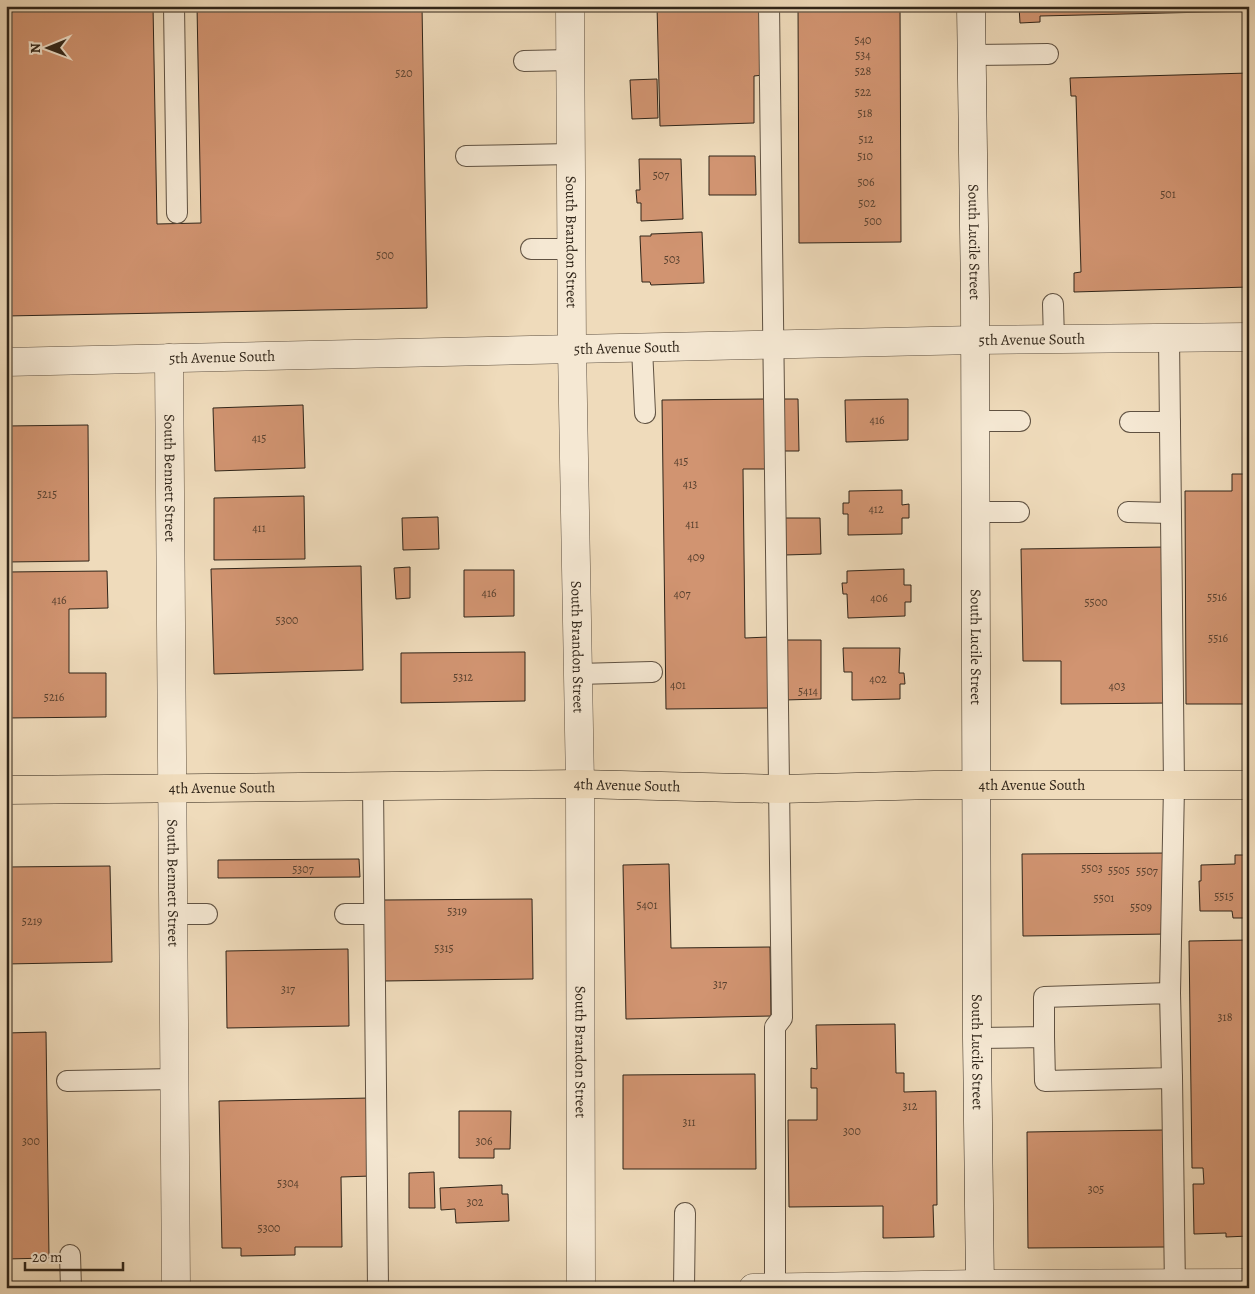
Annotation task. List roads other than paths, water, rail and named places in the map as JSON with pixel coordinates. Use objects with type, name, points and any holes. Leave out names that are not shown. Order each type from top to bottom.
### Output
[{"type":"main road","name":"4th Avenue South","points":[[6,790],[580,784],[778,789],[976,785],[1249,785]]},
{"type":"street","name":"South Brandon Street","points":[[570,6],[572,349],[580,784],[581,1288]]},
{"type":"street","name":"South Lucile Street","points":[[971,6],[975,340],[977,1038],[980,1286]]},
{"type":"street","name":"5th Avenue South","points":[[6,362],[975,340],[1249,337]]},
{"type":"street","name":"South Bennett Street","points":[[169,358],[176,1288]]},
{"type":"street","points":[[753,1288],[1249,1284]]},
{"type":"lane","points":[[174,6],[177,212]]},
{"type":"lane","points":[[769,6],[782,1018],[774,1028],[775,1288]]},
{"type":"lane","points":[[972,55],[1048,54]]},
{"type":"lane","points":[[524,61],[570,60]]},
{"type":"lane","points":[[466,156],[571,154]]},
{"type":"lane","points":[[531,249],[571,248]]},
{"type":"lane","points":[[1053,304],[1054,340]]},
{"type":"lane","points":[[1169,338],[1174,786],[1170,994],[1175,1286]]},
{"type":"lane","points":[[642,348],[645,413]]},
{"type":"lane","points":[[975,421],[1020,421]]},
{"type":"lane","points":[[1130,422],[1170,422]]},
{"type":"lane","points":[[975,512],[1019,512]]},
{"type":"lane","points":[[1128,512],[1171,513]]},
{"type":"lane","points":[[578,674],[652,672]]},
{"type":"lane","points":[[373,786],[378,1288]]},
{"type":"lane","points":[[173,914],[206,914]]},
{"type":"lane","points":[[345,914],[374,914]]},
{"type":"lane","points":[[1170,994],[1044,998],[1045,1082],[1172,1078]]},
{"type":"lane","points":[[977,1038],[1044,1037]]},
{"type":"lane","points":[[67,1081],[174,1079]]},
{"type":"lane","points":[[684,1288],[685,1213]]},
{"type":"lane","points":[[70,1255],[71,1288]]}]
